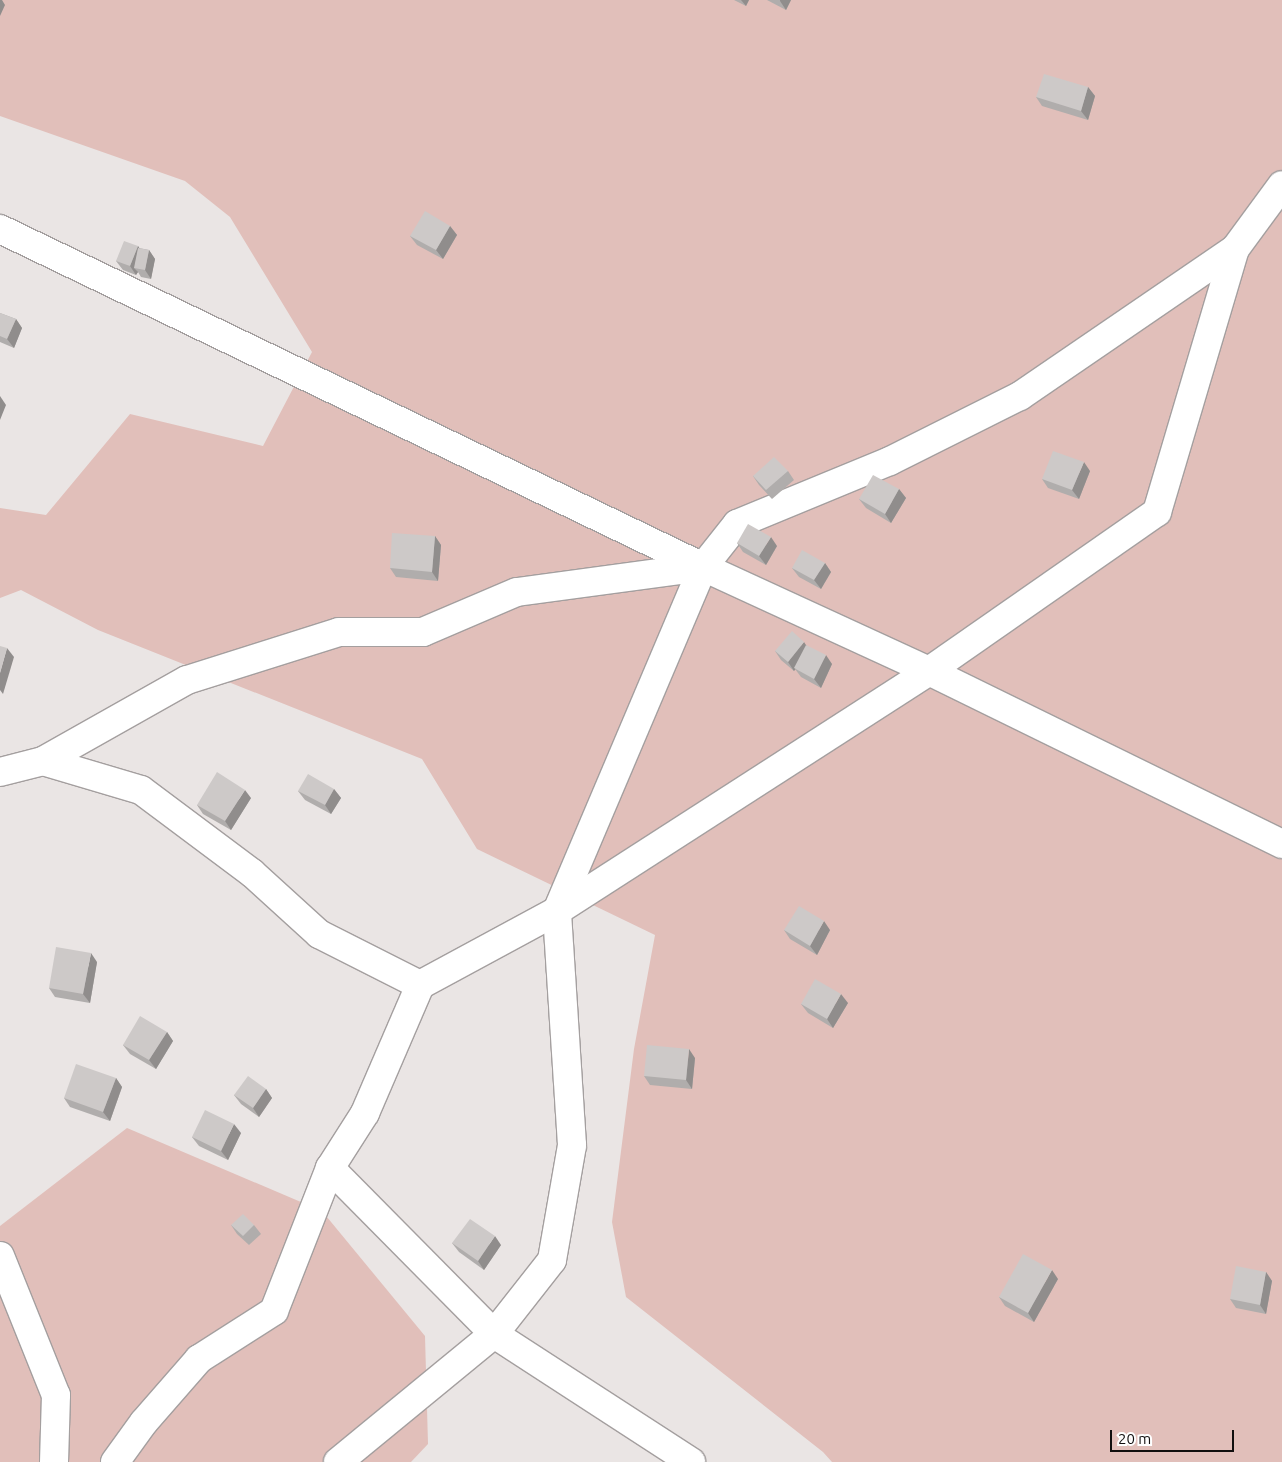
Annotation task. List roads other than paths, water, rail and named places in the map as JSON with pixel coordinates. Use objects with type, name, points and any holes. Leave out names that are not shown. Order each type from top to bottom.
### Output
[{"type":"street","points":[[338,1462],[494,1334],[552,1260],[572,1145],[557,911],[704,567],[737,524],[890,461],[1020,396],[1235,249],[1282,185]]},
{"type":"street","points":[[0,228],[704,567],[929,671],[1282,844]]},
{"type":"street","points":[[115,1462],[144,1422],[198,1359],[274,1311],[330,1168],[365,1113],[420,985],[557,911],[929,671],[1157,512],[1235,249]]},
{"type":"street","points":[[0,772],[43,761],[187,680],[338,632],[423,632],[516,592],[704,567]]},
{"type":"street","points":[[43,761],[141,790],[252,873],[318,934],[420,985]]},
{"type":"street","points":[[330,1168],[494,1334],[691,1462]]},
{"type":"street","points":[[0,1256],[56,1395],[54,1462]]}]
